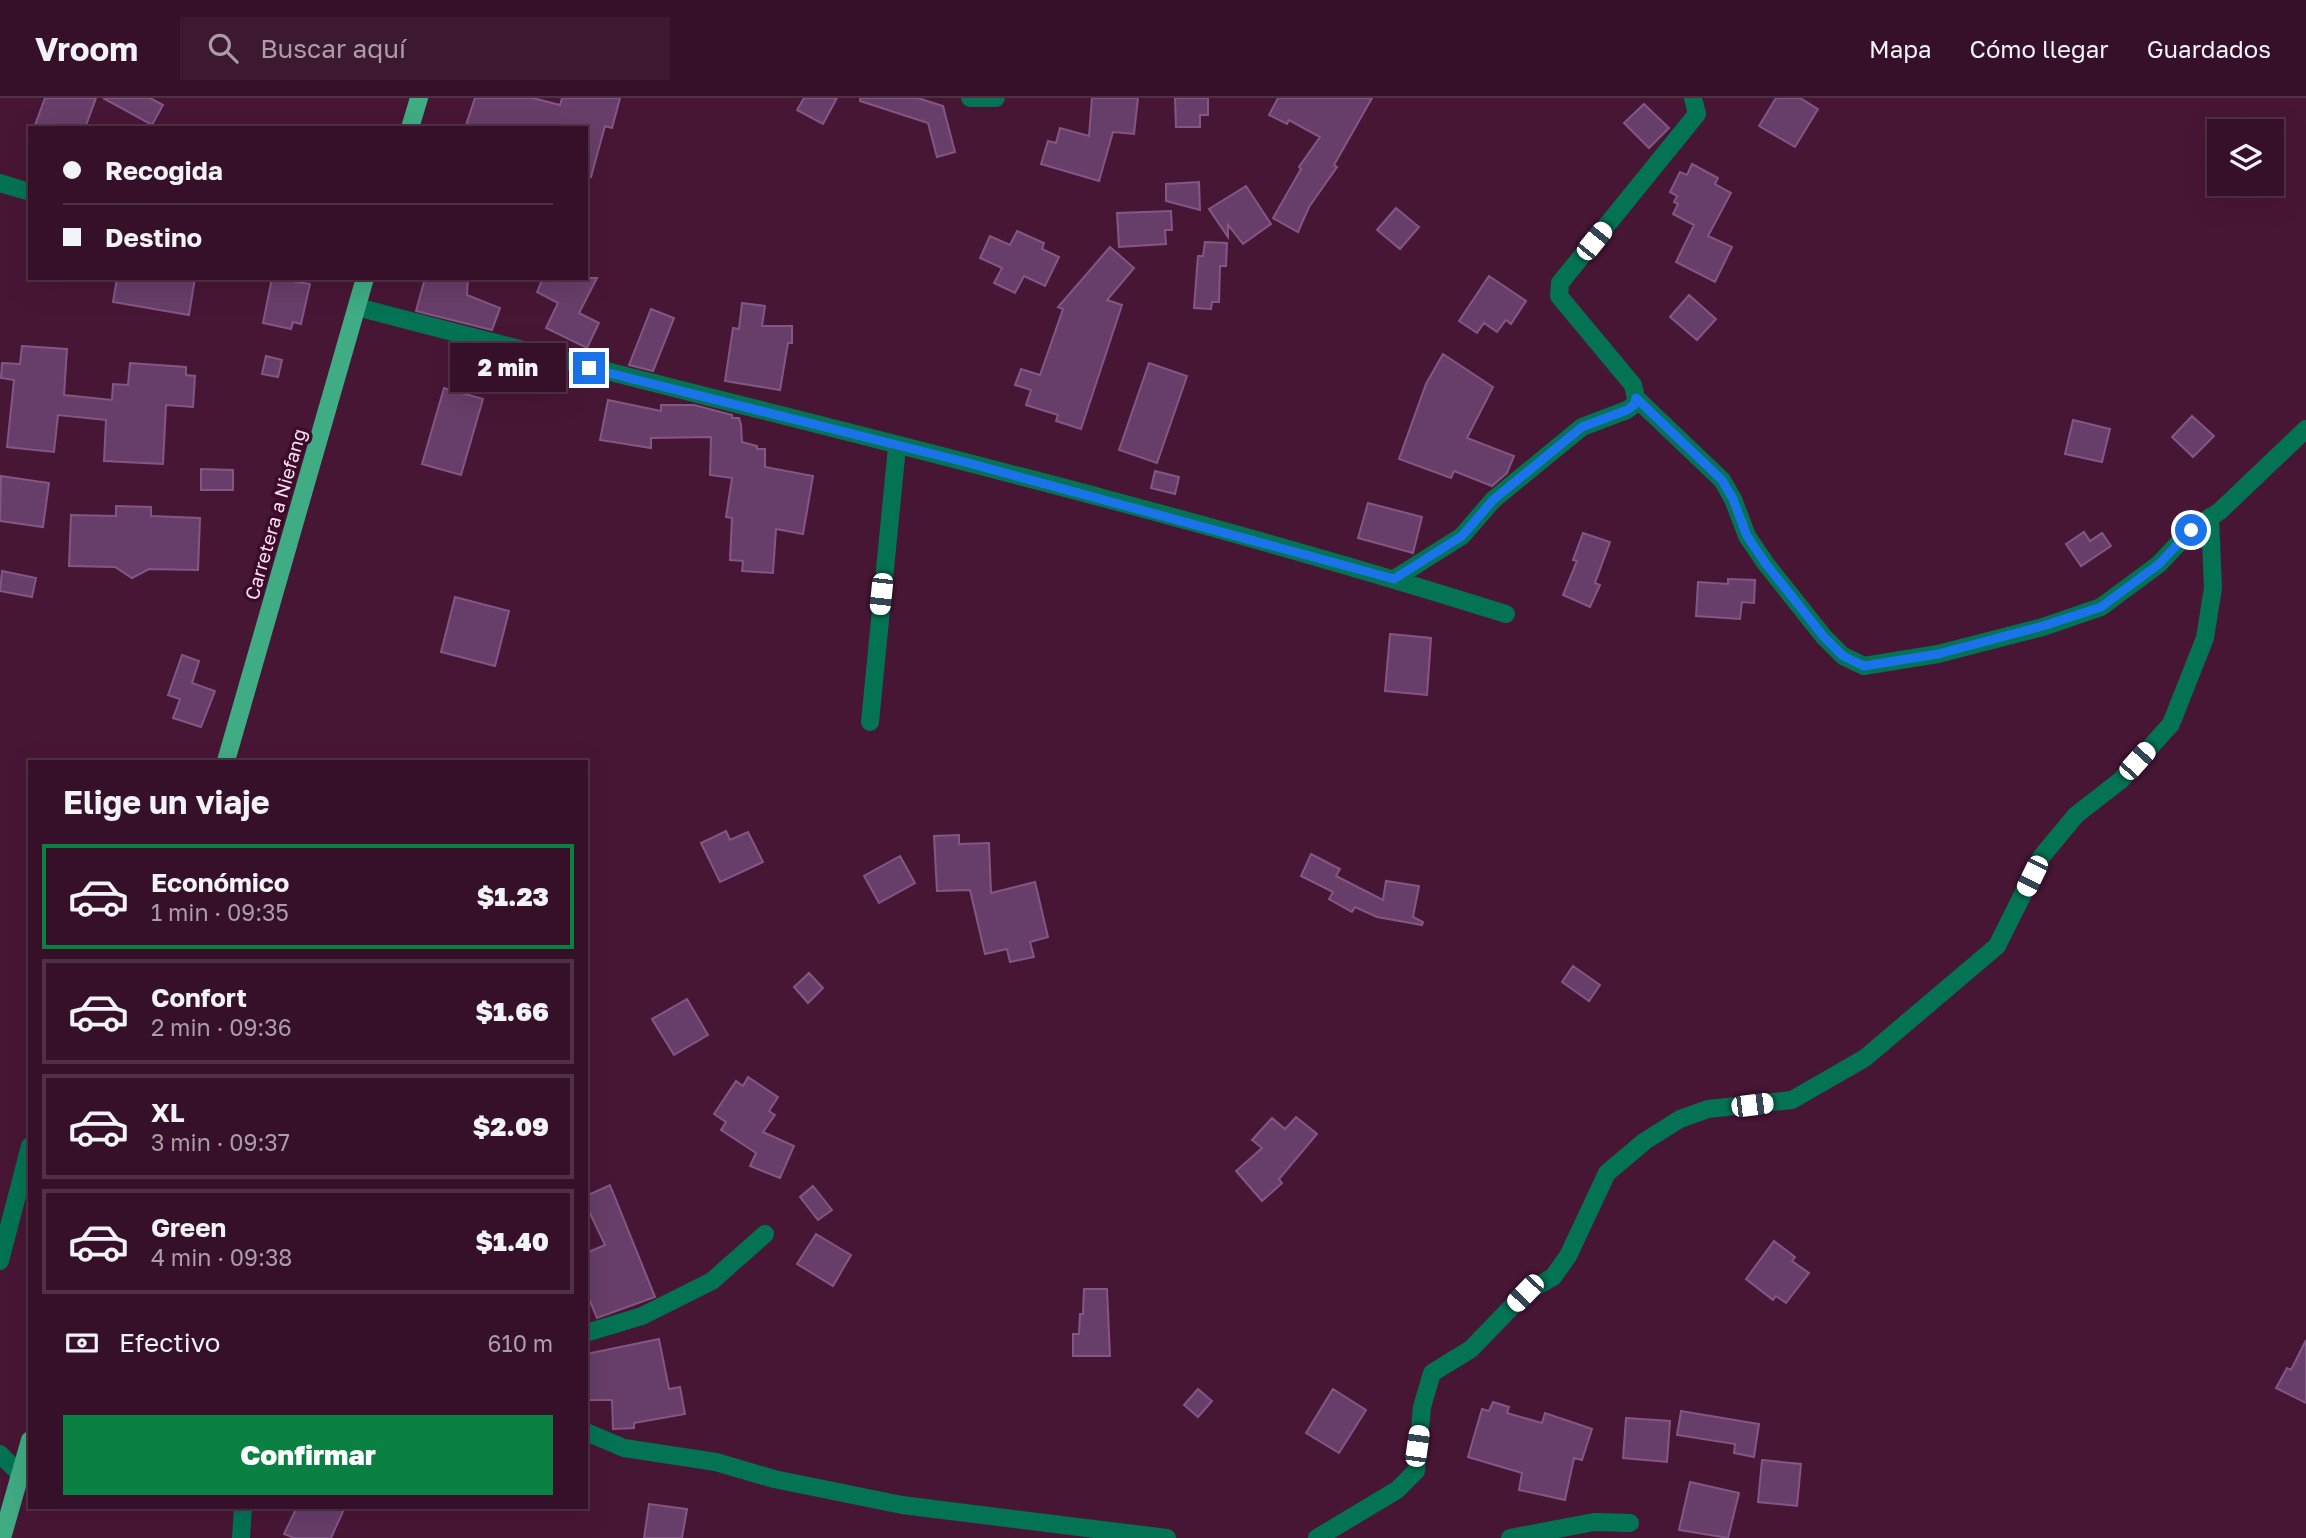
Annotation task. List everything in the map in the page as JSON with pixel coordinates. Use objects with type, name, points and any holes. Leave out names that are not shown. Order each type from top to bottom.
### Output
[{"type":"main road","points":[[411,126],[419,98]]},
{"type":"main road","name":"Carretera a Niefang","points":[[226,760],[364,280]]},
{"type":"main road","points":[[2,1538],[28,1447]]},
{"type":"street","points":[[970,98],[996,98]]},
{"type":"street","points":[[1394,579],[1462,536],[1493,500],[1582,427],[1634,405],[1636,398],[1633,385],[1559,296],[1558,290],[1560,283],[1697,114],[1693,98]]},
{"type":"street","points":[[0,183],[28,191]]},
{"type":"street","points":[[357,307],[1394,579],[1506,614]]},
{"type":"street","points":[[1636,398],[1722,480],[1733,499],[1747,536],[1766,564],[1824,637],[1843,656],[1864,666],[1938,654],[2043,626],[2101,607],[2159,564],[2191,530],[2210,517],[2306,429]]},
{"type":"street","points":[[870,722],[897,447]]},
{"type":"street","points":[[1317,1538],[1397,1490],[1416,1471],[1422,1407],[1432,1373],[1471,1349],[1525,1293],[1553,1277],[1568,1256],[1608,1173],[1645,1141],[1680,1119],[1708,1109],[1792,1100],[1854,1064],[1919,1015],[1997,946],[2042,856],[2076,815],[2121,780],[2171,724],[2205,638],[2213,589],[2210,517]]},
{"type":"street","points":[[0,1261],[28,1154]]},
{"type":"street","points":[[588,1332],[642,1316],[712,1281],[765,1234]]},
{"type":"street","points":[[588,1433],[624,1448],[716,1462],[774,1479],[902,1506],[1167,1538]]},
{"type":"street","points":[[0,1454],[20,1474]]},
{"type":"street","points":[[241,1538],[243,1509]]},
{"type":"street","points":[[1510,1538],[1594,1522],[1630,1523]]},
{"type":"building","points":[[45,98],[96,98],[86,126],[35,126]]},
{"type":"building","points":[[103,98],[150,98],[163,105],[152,125]]},
{"type":"building","points":[[475,98],[533,98],[560,105],[562,98],[620,98],[612,128],[605,126],[591,177],[588,176],[588,126],[466,126]]},
{"type":"building","points":[[804,98],[837,98],[823,124],[797,110]]},
{"type":"building","points":[[860,98],[918,98],[943,106],[955,152],[937,157],[928,123],[860,101]]},
{"type":"building","points":[[1092,98],[1138,98],[1134,134],[1113,132],[1099,181],[1041,164],[1048,141],[1056,143],[1060,128],[1089,136]]},
{"type":"building","points":[[1175,98],[1208,98],[1208,115],[1200,115],[1200,127],[1176,127]]},
{"type":"building","points":[[1278,98],[1372,98],[1334,165],[1337,167],[1309,207],[1298,232],[1273,218],[1301,169],[1299,167],[1320,137],[1289,120],[1287,124],[1269,115]]},
{"type":"building","points":[[1776,98],[1800,98],[1818,109],[1795,147],[1759,126]]},
{"type":"building","points":[[1644,104],[1669,128],[1649,148],[1624,123]]},
{"type":"building","points":[[1692,164],[1718,178],[1715,184],[1731,193],[1708,236],[1732,247],[1715,282],[1676,262],[1694,225],[1673,214],[1678,204],[1674,202],[1677,196],[1670,192],[1680,172],[1687,175]]},
{"type":"building","points":[[1199,182],[1200,210],[1166,201],[1166,184]]},
{"type":"building","points":[[1246,186],[1271,224],[1243,244],[1228,225],[1228,237],[1209,209]]},
{"type":"building","points":[[1396,208],[1419,227],[1400,249],[1377,230]]},
{"type":"building","points":[[1171,211],[1172,230],[1165,230],[1166,244],[1119,247],[1117,213]]},
{"type":"building","points":[[1017,231],[1044,243],[1042,249],[1059,257],[1045,286],[1024,276],[1015,293],[994,283],[1002,268],[980,258],[990,236],[1010,245]]},
{"type":"building","points":[[1205,242],[1227,243],[1226,266],[1220,266],[1219,302],[1212,302],[1211,309],[1194,308],[1198,256],[1203,256]]},
{"type":"building","points":[[1110,247],[1134,268],[1107,300],[1122,305],[1081,429],[1056,421],[1058,415],[1026,405],[1031,390],[1015,385],[1021,369],[1040,375],[1063,309],[1058,307]]},
{"type":"building","points":[[1489,276],[1526,301],[1511,324],[1506,320],[1497,332],[1484,323],[1477,333],[1459,321]]},
{"type":"building","points":[[597,278],[579,313],[599,323],[587,348],[546,328],[558,303],[537,292],[542,280]]},
{"type":"building","points":[[117,280],[195,280],[189,315],[113,302]]},
{"type":"building","points":[[272,280],[310,284],[301,324],[293,322],[291,329],[263,323]]},
{"type":"building","points":[[424,280],[468,280],[467,295],[500,308],[492,330],[416,311]]},
{"type":"building","points":[[1689,295],[1716,319],[1697,340],[1670,317]]},
{"type":"building","points":[[742,303],[765,306],[762,326],[792,326],[792,343],[788,343],[780,390],[725,381],[733,328],[739,329]]},
{"type":"building","points":[[651,309],[674,318],[653,371],[629,365]]},
{"type":"building","points":[[22,346],[67,349],[64,395],[112,400],[113,384],[128,385],[130,363],[186,367],[186,375],[195,376],[193,407],[166,405],[163,464],[104,461],[106,420],[58,415],[54,452],[7,447],[14,380],[1,378],[2,363],[20,364]]},
{"type":"building","points":[[1443,354],[1493,387],[1467,438],[1514,456],[1507,473],[1492,486],[1454,471],[1451,478],[1399,459],[1426,384]]},
{"type":"building","points":[[266,356],[282,360],[278,377],[262,374]]},
{"type":"building","points":[[1149,363],[1187,376],[1157,463],[1119,450]]},
{"type":"building","points":[[444,388],[483,399],[461,475],[422,464]]},
{"type":"building","points":[[608,400],[661,411],[661,405],[694,405],[732,415],[732,418],[739,418],[742,442],[757,446],[757,449],[765,449],[765,467],[813,476],[803,534],[776,529],[773,573],[742,571],[743,561],[730,560],[732,518],[726,517],[732,478],[710,475],[711,437],[651,438],[651,448],[600,440]]},
{"type":"building","points":[[2192,416],[2214,436],[2193,457],[2172,437]]},
{"type":"building","points":[[2073,420],[2110,429],[2102,462],[2065,454]]},
{"type":"building","points":[[201,469],[233,470],[233,490],[201,490]]},
{"type":"building","points":[[1155,471],[1179,477],[1175,494],[1151,488]]},
{"type":"building","points":[[1,476],[49,483],[43,527],[0,521]]},
{"type":"building","points":[[1368,503],[1422,517],[1413,553],[1358,538]]},
{"type":"building","points":[[116,506],[151,507],[151,516],[200,518],[198,570],[149,569],[132,578],[115,567],[69,566],[71,515],[116,516]]},
{"type":"building","points":[[2084,532],[2090,541],[2102,533],[2111,546],[2081,566],[2066,544]]},
{"type":"building","points":[[1583,533],[1610,542],[1595,583],[1600,585],[1590,607],[1563,595],[1577,561],[1573,560]]},
{"type":"building","points":[[2,571],[36,578],[32,597],[0,591]]},
{"type":"building","points":[[1728,579],[1755,580],[1754,603],[1742,602],[1740,619],[1696,616],[1698,582],[1728,584]]},
{"type":"building","points":[[455,597],[509,611],[495,666],[441,652]]},
{"type":"building","points":[[1390,634],[1431,638],[1427,695],[1385,691]]},
{"type":"building","points":[[182,655],[199,661],[192,683],[215,691],[201,727],[173,718],[180,699],[168,695]]},
{"type":"building","points":[[726,831],[730,840],[748,832],[763,862],[720,882],[701,843]]},
{"type":"building","points":[[959,835],[959,844],[989,843],[991,893],[1035,882],[1048,937],[1030,942],[1034,957],[1010,962],[1007,949],[985,954],[970,890],[937,891],[934,836]]},
{"type":"building","points":[[1311,854],[1340,869],[1336,876],[1383,900],[1386,881],[1419,886],[1413,917],[1423,922],[1422,925],[1377,917],[1355,907],[1352,912],[1329,899],[1333,892],[1301,876]]},
{"type":"building","points":[[900,856],[915,883],[879,903],[864,876]]},
{"type":"building","points":[[1573,966],[1600,985],[1589,1001],[1562,982]]},
{"type":"building","points":[[809,973],[823,988],[808,1003],[794,987]]},
{"type":"building","points":[[687,999],[708,1035],[674,1055],[652,1019]]},
{"type":"building","points":[[748,1077],[778,1097],[769,1111],[775,1115],[763,1132],[794,1146],[780,1178],[750,1166],[756,1153],[721,1130],[726,1122],[714,1114],[736,1081],[743,1086]]},
{"type":"building","points":[[1296,1117],[1317,1134],[1279,1179],[1282,1183],[1262,1201],[1236,1171],[1262,1148],[1252,1140],[1272,1118],[1285,1129]]},
{"type":"building","points":[[610,1185],[655,1297],[597,1318],[588,1297],[588,1252],[605,1245],[588,1209],[588,1195]]},
{"type":"building","points":[[813,1186],[832,1210],[818,1220],[800,1197]]},
{"type":"building","points":[[816,1234],[851,1255],[833,1286],[797,1264]]},
{"type":"building","points":[[1774,1241],[1795,1257],[1792,1261],[1809,1273],[1786,1303],[1776,1296],[1773,1300],[1746,1279]]},
{"type":"building","points":[[1084,1289],[1107,1289],[1110,1356],[1073,1356],[1073,1334],[1079,1334]]},
{"type":"building","points":[[659,1339],[669,1389],[680,1387],[685,1414],[634,1423],[634,1428],[613,1429],[612,1400],[588,1400],[588,1354]]},
{"type":"building","points":[[2306,1340],[2306,1403],[2276,1388],[2287,1368],[2291,1370]]},
{"type":"building","points":[[1198,1389],[1212,1401],[1198,1417],[1184,1405]]},
{"type":"building","points":[[1333,1389],[1366,1410],[1339,1453],[1306,1433]]},
{"type":"building","points":[[1493,1402],[1509,1407],[1507,1413],[1542,1423],[1545,1413],[1592,1429],[1582,1460],[1574,1458],[1565,1500],[1519,1490],[1522,1473],[1468,1457],[1482,1409],[1489,1411]]},
{"type":"building","points":[[1681,1411],[1759,1424],[1754,1457],[1734,1453],[1735,1444],[1677,1435]]},
{"type":"building","points":[[1626,1418],[1670,1421],[1667,1462],[1623,1458]]},
{"type":"building","points":[[1762,1460],[1801,1464],[1797,1506],[1758,1502]]},
{"type":"building","points":[[1690,1482],[1739,1493],[1728,1538],[1679,1530]]},
{"type":"building","points":[[649,1504],[687,1509],[682,1538],[644,1538]]},
{"type":"building","points":[[296,1509],[344,1509],[331,1538],[294,1538],[284,1534]]},
{"type":"route","points":[[589,368],[961,461],[1394,579],[1462,536],[1493,500],[1582,427],[1627,410],[1634,405],[1636,398],[1722,480],[1733,499],[1747,536],[1766,564],[1824,637],[1843,656],[1864,666],[1938,654],[2043,626],[2101,607],[2159,564],[2191,530]]}]
